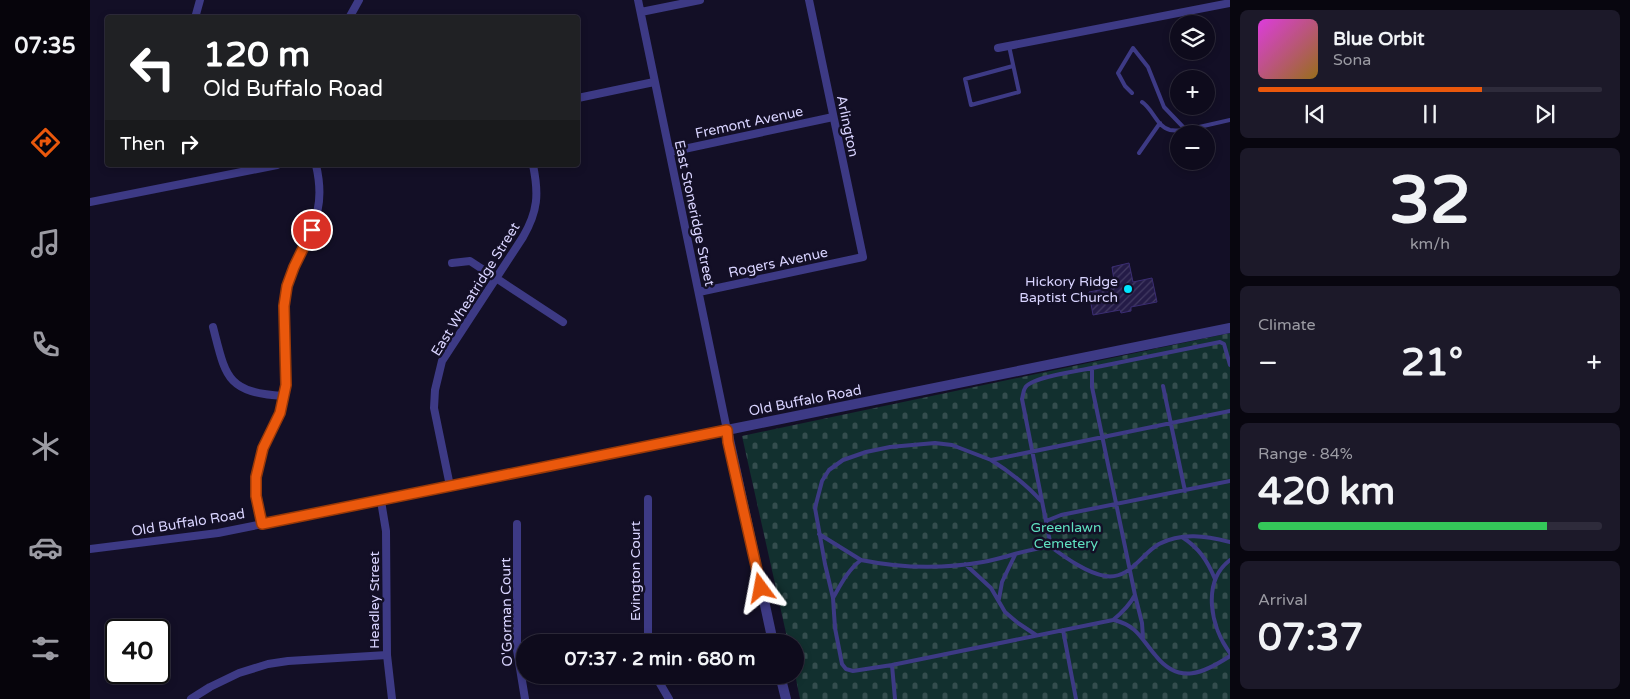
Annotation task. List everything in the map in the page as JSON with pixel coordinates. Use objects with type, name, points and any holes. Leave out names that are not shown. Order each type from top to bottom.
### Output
[{"type":"street","points":[[195,15],[200,0]]},
{"type":"street","points":[[351,15],[359,0]]},
{"type":"street","name":"East Stoneridge Street","points":[[638,0],[727,430]]},
{"type":"street","points":[[641,12],[700,0]]},
{"type":"street","name":"Arlington","points":[[809,0],[863,257]]},
{"type":"street","points":[[998,48],[1230,3]]},
{"type":"street","points":[[580,98],[654,82]]},
{"type":"street","name":"Fremont Avenue","points":[[670,152],[833,117]]},
{"type":"street","points":[[90,202],[267,167]]},
{"type":"street","points":[[262,524],[256,496],[257,468],[263,448],[280,413],[286,374],[284,306],[287,286],[318,212],[320,186],[316,167]]},
{"type":"street","name":"East Wheatridge Street","points":[[450,486],[434,408],[436,380],[442,361],[524,237],[533,220],[537,192],[534,167]]},
{"type":"street","name":"Rogers Avenue","points":[[699,292],[863,257]]},
{"type":"street","points":[[452,263],[470,261],[563,322]]},
{"type":"street","points":[[213,327],[223,366],[232,380],[254,392],[283,396]]},
{"type":"street","name":"Old Buffalo Road","points":[[90,549],[200,536],[262,524],[1230,328]]},
{"type":"street","points":[[727,430],[728,442],[771,634]]},
{"type":"street","name":"Evington Court","points":[[648,499],[648,634]]},
{"type":"street","name":"Headley Street","points":[[380,501],[386,531],[387,655],[392,699]]},
{"type":"street","name":"O'Gorman Court","points":[[517,524],[517,650],[525,699]]},
{"type":"street","points":[[191,699],[239,673],[268,664],[387,655]]},
{"type":"street","points":[[660,684],[669,699]]},
{"type":"street","points":[[782,684],[786,699]]},
{"type":"lane","points":[[1009,46],[1019,92],[971,105],[965,79],[1013,66]]},
{"type":"lane","points":[[1132,93],[1125,86],[1118,73],[1133,48],[1148,67],[1164,107],[1181,125]]},
{"type":"lane","points":[[1142,102],[1148,106],[1160,124],[1170,130]]},
{"type":"lane","points":[[1208,125],[1230,120]]},
{"type":"lane","points":[[1139,153],[1160,124]]},
{"type":"lane","points":[[1051,547],[1022,399],[1025,387],[1032,381],[1042,378],[1220,342],[1227,349],[1230,365]]},
{"type":"lane","points":[[1092,368],[1092,387],[1134,595],[1142,623],[1143,638]]},
{"type":"lane","points":[[1163,386],[1185,491]]},
{"type":"lane","points":[[991,460],[1230,411]]},
{"type":"lane","points":[[1042,503],[1017,477],[991,460],[952,445],[935,443],[890,447],[866,452],[843,460],[829,470],[822,481],[815,508],[833,598],[835,628],[842,664],[846,669],[860,671],[1113,620],[1136,629],[1162,664],[1186,675],[1200,673],[1214,667],[1230,655],[1215,624],[1212,592],[1215,578],[1230,560]]},
{"type":"lane","points":[[1046,520],[1230,481]]},
{"type":"lane","points":[[819,534],[861,560],[890,565],[983,562],[1039,548],[1051,547],[1082,567],[1105,576],[1123,574],[1158,544],[1182,537],[1198,536],[1230,542]]},
{"type":"lane","points":[[1182,537],[1199,551],[1209,563],[1215,578]]},
{"type":"lane","points":[[999,599],[1002,582],[1015,555]]},
{"type":"lane","points":[[833,598],[843,579],[854,565],[861,560]]},
{"type":"lane","points":[[965,564],[987,583],[999,599],[1005,612],[1036,635]]},
{"type":"lane","points":[[1113,620],[1130,604],[1134,595]]},
{"type":"lane","points":[[1062,630],[1076,699]]},
{"type":"lane","points":[[892,665],[895,699]]},
{"type":"green space","name":"Greenlawn Cemetery","points":[[1230,333],[1230,699],[800,699],[797,684],[804,684],[804,634],[786,634],[742,436]]},
{"type":"building","name":"Hickory Ridge Baptist Church","points":[[1129,263],[1133,282],[1152,278],[1157,302],[1131,307],[1131,311],[1121,313],[1120,310],[1093,315],[1089,292],[1115,287],[1112,267]]},
{"type":"place","name":"Hickory Ridge Baptist Church","points":[[1128,289]]},
{"type":"route","points":[[312,230],[287,286],[284,306],[286,385],[280,413],[259,458],[256,477],[256,496],[262,524],[727,430],[728,442],[761,588]]}]
